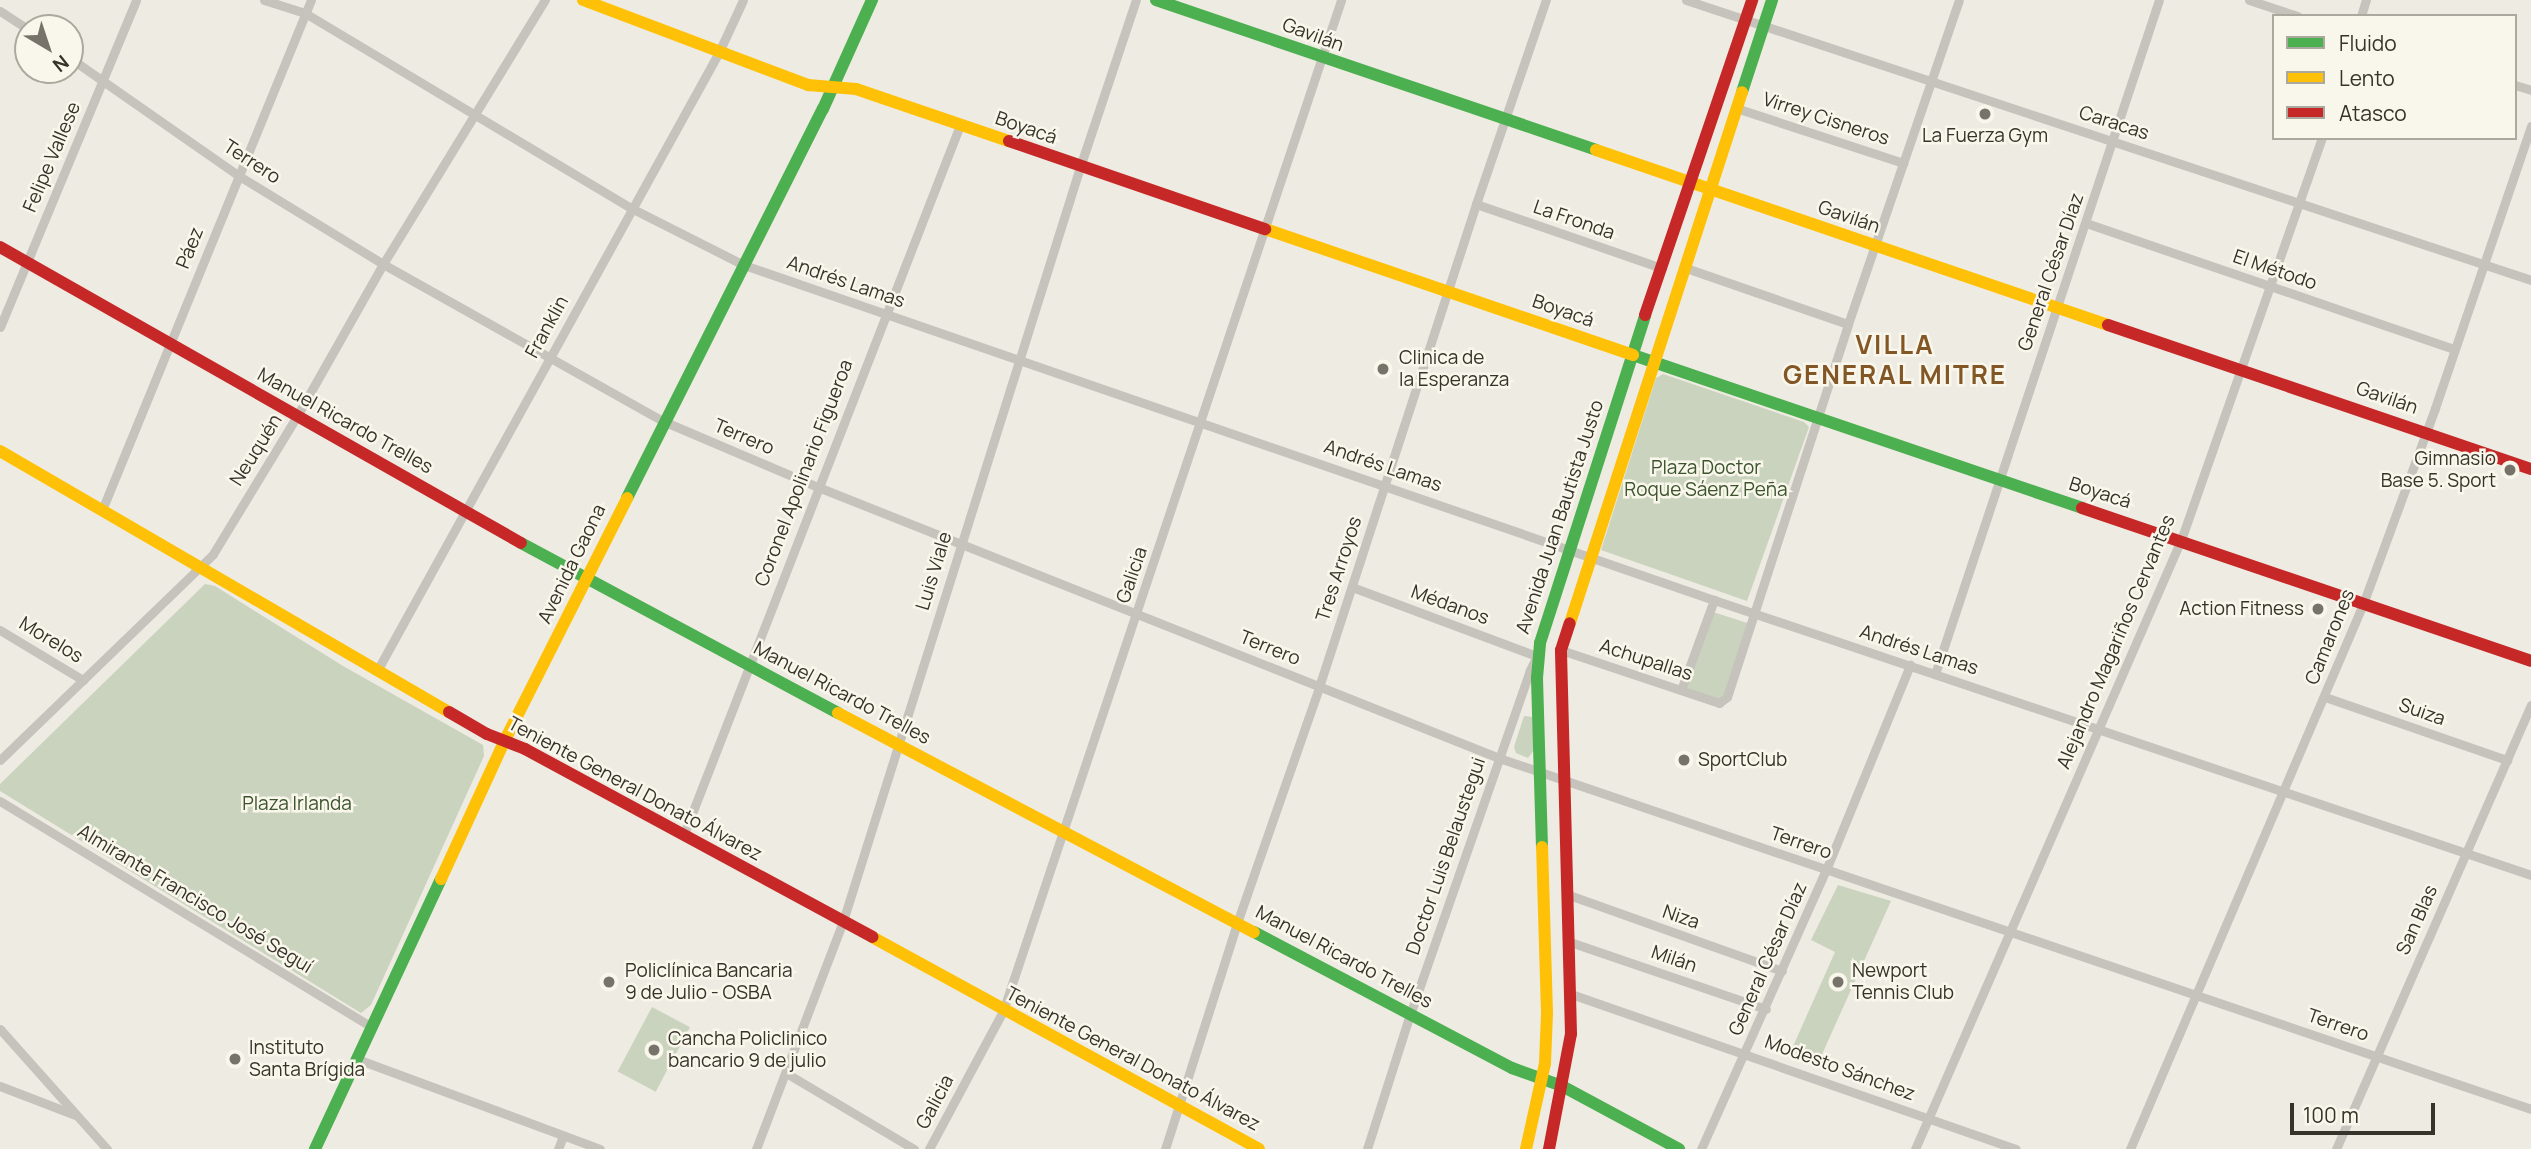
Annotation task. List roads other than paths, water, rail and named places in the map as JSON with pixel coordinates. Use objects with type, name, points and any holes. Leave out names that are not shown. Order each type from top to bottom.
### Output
[{"type":"street","name":"Felipe Vallese","points":[[0,327],[136,0]]},
{"type":"street","name":"Andrés Lamas","points":[[264,0],[306,13],[633,209],[744,265],[1018,362],[1202,422],[1714,600],[2099,727],[2531,875]]},
{"type":"street","name":"Páez","points":[[103,510],[311,0]]},
{"type":"street","name":"Neuquén","points":[[0,760],[202,567],[297,416],[383,264],[545,0]]},
{"type":"street","name":"Boyacá","points":[[583,0],[808,85],[856,89],[2531,660]]},
{"type":"street","name":"Franklin","points":[[378,669],[719,52],[743,0]]},
{"type":"street","name":"Avenida Gaona","points":[[314,1149],[505,740],[663,421],[833,88],[872,0]]},
{"type":"street","name":"Luis Viale","points":[[756,1149],[843,921],[1080,167],[1136,0]]},
{"type":"street","name":"Gavilán","points":[[1156,0],[1504,121],[2531,469]]},
{"type":"street","name":"Galicia","points":[[929,1149],[1003,1011],[1341,0]]},
{"type":"street","name":"Tres Arroyos","points":[[1165,1149],[1237,923],[1320,687],[1476,204],[1546,0]]},
{"type":"street","name":"Caracas","points":[[1686,0],[2531,280]]},
{"type":"street","name":"Avenida Juan Bautista Justo","points":[[1526,1149],[1542,1080],[1547,1013],[1537,656],[1632,355],[1752,0]]},
{"type":"street","points":[[1549,1149],[1571,1034],[1561,650],[1739,109],[1772,0]]},
{"type":"street","points":[[1756,614],[1874,245],[1959,0]]},
{"type":"street","name":"General César Díaz","points":[[1935,674],[2159,0]]},
{"type":"street","points":[[2249,0],[2291,14]]},
{"type":"street","name":"Terrero","points":[[84,67],[239,176],[383,264],[663,421],[818,487],[1499,758],[2531,1109]]},
{"type":"street","name":"Virrey Cisneros","points":[[1739,109],[1903,163]]},
{"type":"street","name":"Coronel Apolinario Figueroa","points":[[684,834],[747,665],[960,125]]},
{"type":"street","name":"Camarones","points":[[2130,1149],[2363,604],[2426,432],[2531,126]]},
{"type":"street","name":"Alejandro Magariños Cervantes","points":[[1915,1149],[2180,540],[2321,140]]},
{"type":"street","name":"La Fronda","points":[[1476,204],[1661,268]]},
{"type":"street","name":"El Método","points":[[2086,223],[2453,349]]},
{"type":"street","name":"Manuel Ricardo Trelles","points":[[0,247],[586,580],[1410,1014],[1542,1080],[1562,1086],[1679,1149]]},
{"type":"street","points":[[1686,268],[1848,324]]},
{"type":"street","name":"Teniente General Donato Álvarez","points":[[0,451],[476,728],[505,740],[684,834],[1259,1149]]},
{"type":"street","name":"Médanos","points":[[1352,587],[1537,656]]},
{"type":"street","points":[[1681,690],[1714,600]]},
{"type":"street","name":"Achupallas","points":[[1561,650],[1719,703],[1727,697],[1756,614]]},
{"type":"street","name":"Morelos","points":[[0,630],[83,680]]},
{"type":"street","name":"Doctor Luis Belaustegui","points":[[1367,1149],[1410,1014],[1537,656]]},
{"type":"street","name":"General César Díaz","points":[[1701,1149],[1766,1009],[1910,665]]},
{"type":"street","name":"Suiza","points":[[2325,696],[2507,761]]},
{"type":"street","name":"San Blas","points":[[2336,1149],[2531,705]]},
{"type":"street","name":"Almirante Francisco José Seguí","points":[[0,801],[372,1027]]},
{"type":"street","name":"Niza","points":[[1569,895],[1782,971]]},
{"type":"street","name":"Milán","points":[[1570,942],[1766,1009]]},
{"type":"street","name":"Modesto Sánchez","points":[[1571,994],[2016,1149]]},
{"type":"street","points":[[0,1029],[107,1149]]},
{"type":"street","points":[[357,1059],[600,1149]]},
{"type":"street","points":[[786,1073],[914,1149]]},
{"type":"street","points":[[0,1086],[77,1116]]},
{"type":"street","points":[[558,1149],[563,1136]]},
{"type":"place","name":"La Fuerza Gym","points":[[1985,114]]},
{"type":"place","name":"Clinica de la Esperanza","points":[[1383,369]]},
{"type":"place","name":"Gimnasio Base 5. Sport","points":[[2510,470]]},
{"type":"place","name":"Action Fitness","points":[[2318,609]]},
{"type":"place","name":"SportClub","points":[[1684,760]]},
{"type":"place","name":"Policlínica Bancaria 9 de Julio - OSBA","points":[[609,982]]},
{"type":"place","name":"Newport Tennis Club","points":[[1838,982]]},
{"type":"place","name":"Cancha Policlinico bancario 9 de julio","points":[[654,1050]]},
{"type":"place","name":"Instituto Santa Brígida","points":[[235,1059]]},
{"type":"district","name":"VILLA GENERAL MITRE","points":[[1895,360]]},
{"type":"park label","name":"Plaza Doctor Roque Sáenz Peña","points":[[1706,479]]},
{"type":"park label","name":"Plaza Irlanda","points":[[297,804]]}]
